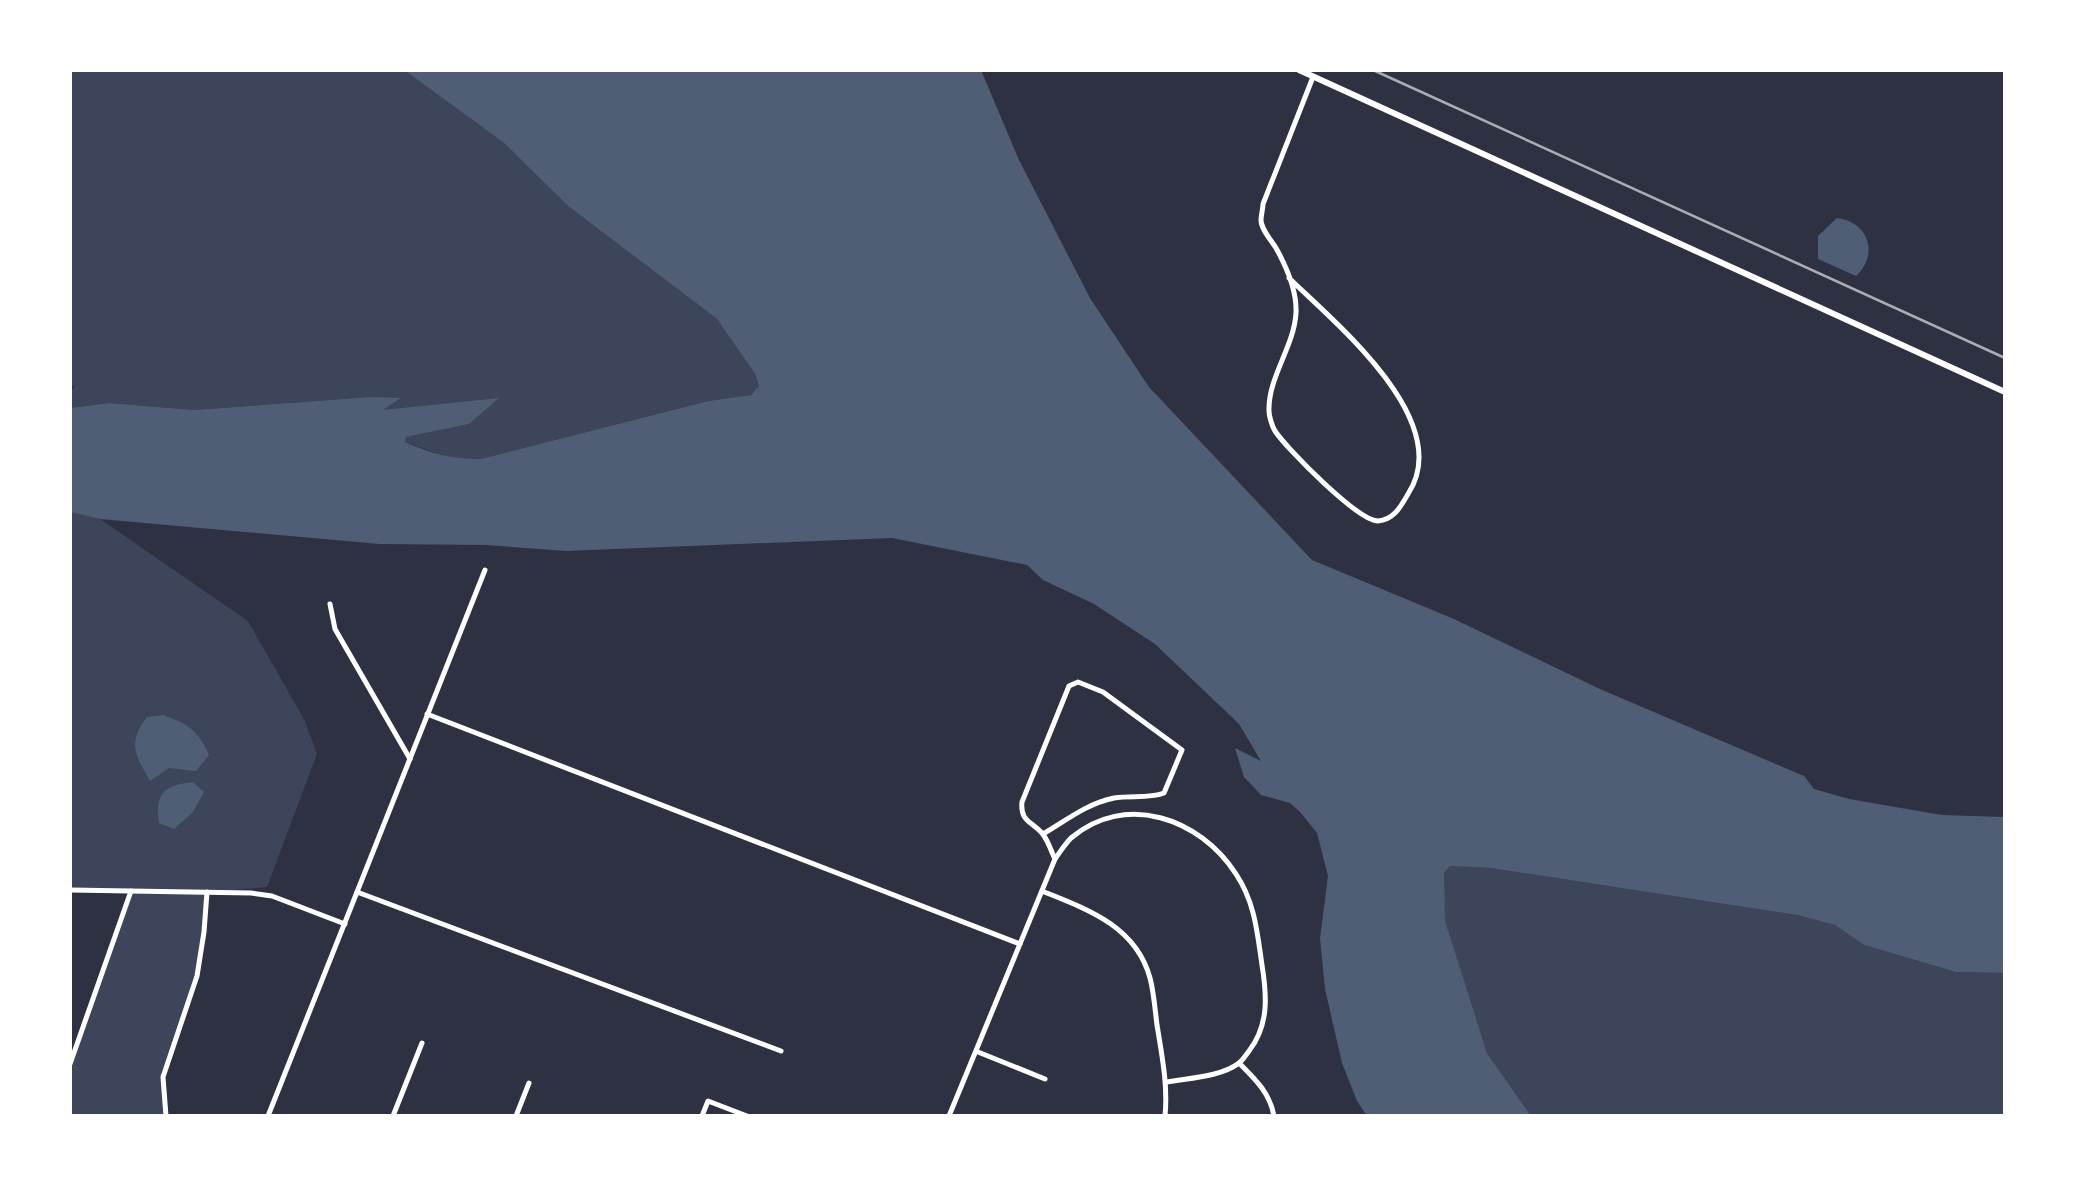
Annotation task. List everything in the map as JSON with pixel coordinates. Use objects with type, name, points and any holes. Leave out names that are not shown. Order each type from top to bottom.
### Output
[{"type":"street","points":[[1299,70],[2005,392]]},
{"type":"street","points":[[1289,278],[1384,374],[1417,434],[1420,458],[1412,489],[1393,516],[1377,521],[1365,517],[1348,505],[1273,429],[1269,410],[1296,313],[1293,290],[1282,258],[1261,222],[1263,204],[1313,77]]},
{"type":"street","points":[[268,1116],[485,570]]},
{"type":"street","points":[[330,604],[335,629],[410,759]]},
{"type":"street","points":[[1043,834],[1094,803],[1135,795],[1164,793],[1182,750],[1103,692],[1072,682],[1021,810],[1023,818],[1043,834],[1055,859]]},
{"type":"street","points":[[427,714],[1020,944]]},
{"type":"street","points":[[949,1116],[978,1052],[1055,859],[1070,839],[1086,829],[1111,817],[1136,813],[1177,822],[1219,853],[1236,874],[1254,912],[1266,995],[1264,1022],[1256,1042],[1239,1063],[1221,1072],[1167,1082]]},
{"type":"street","points":[[70,890],[251,893],[272,896],[345,923]]},
{"type":"street","points":[[70,1063],[131,891]]},
{"type":"street","points":[[1042,891],[1083,907],[1112,923],[1135,944],[1149,976],[1167,1082],[1165,1116]]},
{"type":"street","points":[[166,1116],[163,1077],[197,976],[207,892]]},
{"type":"street","points":[[357,892],[781,1051]]},
{"type":"street","points":[[70,1037],[79,1041]]},
{"type":"street","points":[[393,1116],[422,1043]]},
{"type":"street","points":[[978,1052],[1045,1079]]},
{"type":"street","points":[[1239,1063],[1262,1087],[1274,1116]]},
{"type":"street","points":[[516,1116],[529,1083]]},
{"type":"street","points":[[702,1116],[708,1101],[747,1116]]},
{"type":"shaded area","points":[[70,70],[404,70],[504,143],[568,206],[717,319],[755,374],[759,386],[751,395],[708,401],[481,459],[453,459],[405,442],[406,436],[469,424],[381,411],[400,399],[370,397],[194,410],[109,403],[70,408],[70,390],[75,387],[70,385]]},
{"type":"shaded area","points":[[404,70],[981,70],[1019,160],[1090,298],[1149,387],[1312,560],[1454,619],[1600,689],[1804,776],[1814,789],[1849,799],[1942,815],[2005,817],[2005,973],[1956,972],[1864,945],[1835,925],[1797,915],[1491,868],[1450,866],[1444,873],[1445,921],[1487,1053],[1531,1116],[1367,1116],[1357,1101],[1342,1063],[1325,989],[1320,938],[1328,876],[1317,833],[1290,803],[1261,795],[1244,777],[1235,748],[1261,761],[1239,724],[1155,644],[1094,604],[1043,580],[1027,565],[892,538],[566,551],[486,545],[379,544],[100,519],[70,512],[70,408],[109,403],[194,410],[370,397],[401,398],[383,410],[499,398],[469,424],[406,437],[405,442],[433,453],[481,459],[708,401],[751,395],[759,386],[755,374],[717,319],[568,206],[504,143]]},
{"type":"shaded area","points":[[1837,218],[1857,226],[1867,241],[1867,259],[1856,276],[1818,259],[1818,236]]},
{"type":"shaded area","points":[[70,512],[100,519],[248,621],[304,719],[317,754],[267,887],[207,892],[197,976],[163,1077],[166,1116],[70,1116],[70,1064],[131,892],[70,890]]},
{"type":"shaded area","points":[[163,715],[191,729],[201,739],[209,755],[196,771],[169,768],[150,781],[137,756],[135,742],[147,717]]},
{"type":"shaded area","points":[[193,782],[204,792],[193,812],[174,829],[159,823],[158,804],[164,792],[175,785]]},
{"type":"shaded area","points":[[1450,866],[1491,868],[1797,915],[1835,925],[1864,945],[1956,972],[2005,973],[2005,1116],[1531,1116],[1487,1053],[1444,921],[1444,873]]},
{"type":"railway","points":[[1373,70],[2005,358]]}]
